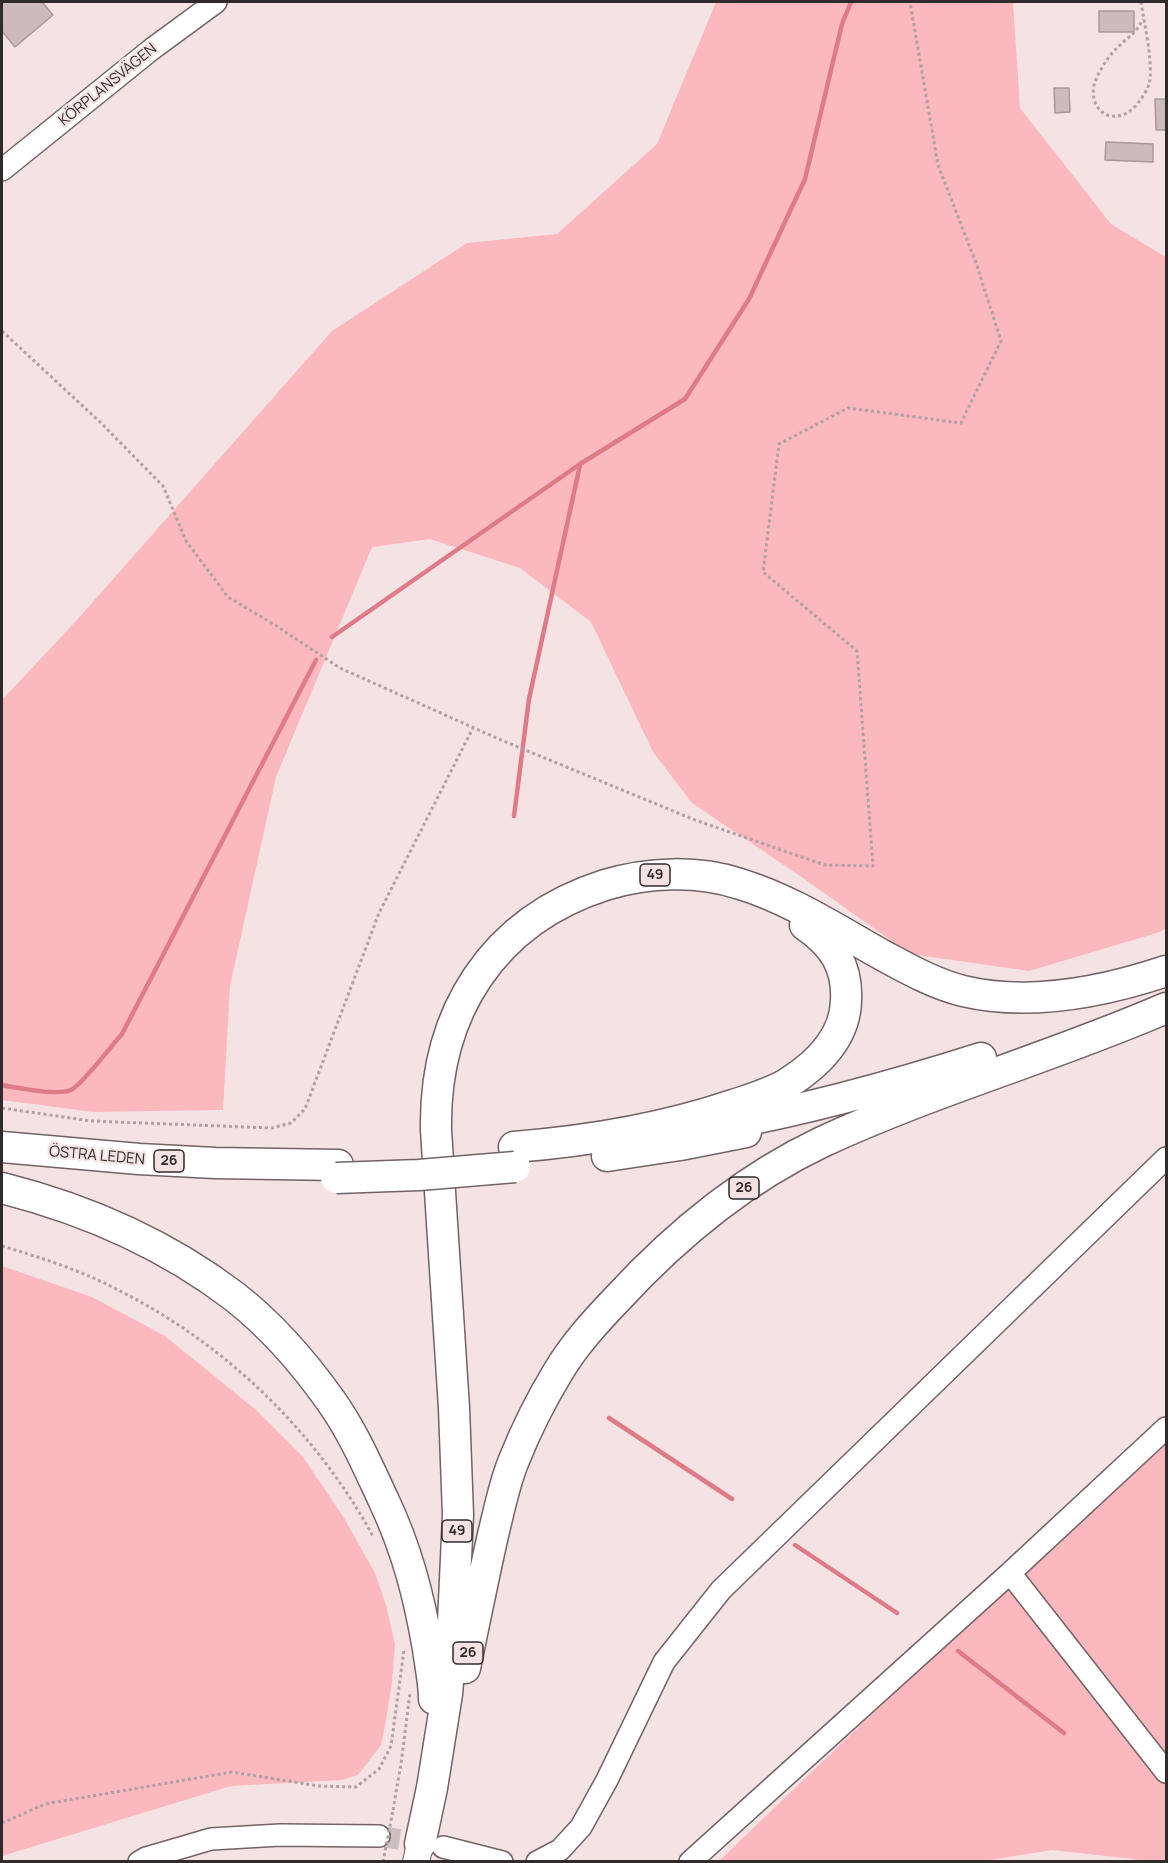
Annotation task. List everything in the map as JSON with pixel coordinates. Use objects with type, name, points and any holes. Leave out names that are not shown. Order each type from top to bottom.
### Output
[{"type":"highway","name":"49","points":[[426,1853],[447,1694],[458,1515],[454,1397],[436,1130],[437,1085],[445,1048],[457,1014],[474,981],[502,947],[528,923],[555,905],[587,891],[620,880],[651,875],[682,874],[740,883],[765,893],[918,974],[963,991],[1001,997],[1057,996],[1125,984],[1167,971]]},
{"type":"highway","name":"49","points":[[448,1750],[458,1677],[463,1597],[466,1465],[445,1110],[447,1083],[453,1056],[472,1006],[498,966],[533,932],[561,913],[587,900],[643,886],[677,884],[705,887],[750,898],[789,915],[807,926],[827,943],[839,959],[845,979],[846,995],[846,1012],[840,1029],[830,1047],[816,1062],[786,1084],[730,1106],[661,1126],[514,1157]]},
{"type":"highway","name":"26","points":[[2,1162],[101,1172],[196,1178],[266,1179],[337,1171],[419,1174],[514,1157],[630,1142],[775,1115],[861,1094],[984,1058],[1110,1013],[1167,989]]},
{"type":"highway","name":"26","points":[[514,1157],[599,1157],[749,1132],[890,1098],[1020,1057],[1082,1035],[1167,1000]]},
{"type":"highway","name":"26","points":[[448,1750],[498,1513],[513,1462],[559,1370],[593,1324],[635,1279],[719,1205],[774,1168],[821,1143],[967,1083],[1066,1049],[1167,1008]]},
{"type":"highway","name":"ÖSTRA LEDEN","points":[[2,1147],[139,1159],[337,1171]]},
{"type":"highway","points":[[2,1188],[113,1226],[198,1271],[237,1299],[272,1331],[302,1363],[332,1402],[360,1449],[398,1532],[410,1565],[423,1616],[434,1693],[426,1853]]},
{"type":"main road","name":"49","points":[[426,1853],[448,1750]]},
{"type":"street","name":"KÖRPLANSVÄGEN","points":[[2,170],[152,49],[216,2]]},
{"type":"street","points":[[537,1862],[560,1850],[581,1827],[607,1780],[664,1662],[721,1590],[1167,1158]]},
{"type":"street","points":[[690,1862],[1167,1428]]},
{"type":"street","points":[[1010,1573],[1167,1772]]},
{"type":"street","points":[[139,1862],[211,1839],[280,1835],[379,1836]]},
{"type":"street","points":[[426,1853],[502,1862]]},
{"type":"path","points":[[2,331],[101,423],[163,486],[186,541],[228,597],[340,668],[501,740],[695,820],[825,865],[873,866],[857,651],[763,572],[779,444],[848,408],[961,423],[1001,341],[976,263],[938,165],[910,2]]},
{"type":"path","points":[[1141,2],[1150,70],[1149,83],[1132,110],[1122,115],[1111,116],[1101,113],[1095,105],[1093,94],[1101,69],[1119,45],[1135,34],[1143,19]]},
{"type":"path","points":[[2,1107],[91,1121],[272,1128],[291,1123],[305,1109],[379,913],[473,728]]},
{"type":"path","points":[[2,1246],[73,1270],[129,1295],[159,1311],[243,1373],[316,1451],[356,1505],[375,1540]]},
{"type":"path","points":[[2,1823],[45,1804],[232,1772],[319,1786],[356,1787],[379,1769],[391,1746],[404,1644]]},
{"type":"path","points":[[383,1862],[402,1764],[410,1689]]},
{"type":"shaded area","points":[[716,2],[1013,2],[1020,108],[1111,224],[1166,257],[1166,928],[1160,932],[1029,971],[910,954],[692,803],[653,752],[591,622],[520,568],[430,539],[372,547],[276,777],[230,986],[223,1110],[93,1112],[2,1100],[2,700],[76,621],[332,331],[467,243],[557,234],[657,144]]},
{"type":"shaded area","points":[[2,1266],[92,1297],[165,1336],[256,1410],[303,1457],[344,1518],[375,1573],[386,1605],[395,1644],[392,1683],[381,1745],[358,1775],[342,1780],[231,1786],[2,1856]]},
{"type":"shaded area","points":[[1166,1442],[1166,1861],[1140,1861],[1052,1850],[978,1862],[718,1862],[871,1715]]},
{"type":"building","points":[[2,2],[42,2],[53,15],[15,47],[2,31]]},
{"type":"building","points":[[1099,11],[1134,11],[1134,32],[1099,32]]},
{"type":"building","points":[[1054,88],[1069,88],[1070,112],[1055,113]]},
{"type":"building","points":[[1155,99],[1166,99],[1166,130],[1156,130]]},
{"type":"building","points":[[1106,142],[1153,144],[1153,162],[1105,160]]},
{"type":"waterway","points":[[332,637],[580,464],[685,399],[749,299],[805,179],[842,24],[851,2]]},
{"type":"waterway","points":[[514,816],[529,699],[580,465]]},
{"type":"waterway","points":[[2,1085],[47,1092],[71,1090],[89,1073],[122,1034],[316,660]]},
{"type":"waterway","points":[[609,1418],[732,1499]]},
{"type":"waterway","points":[[795,1545],[897,1613]]},
{"type":"waterway","points":[[958,1651],[1064,1733]]},
{"type":"tunnel","points":[[379,1836],[432,1845]]}]
